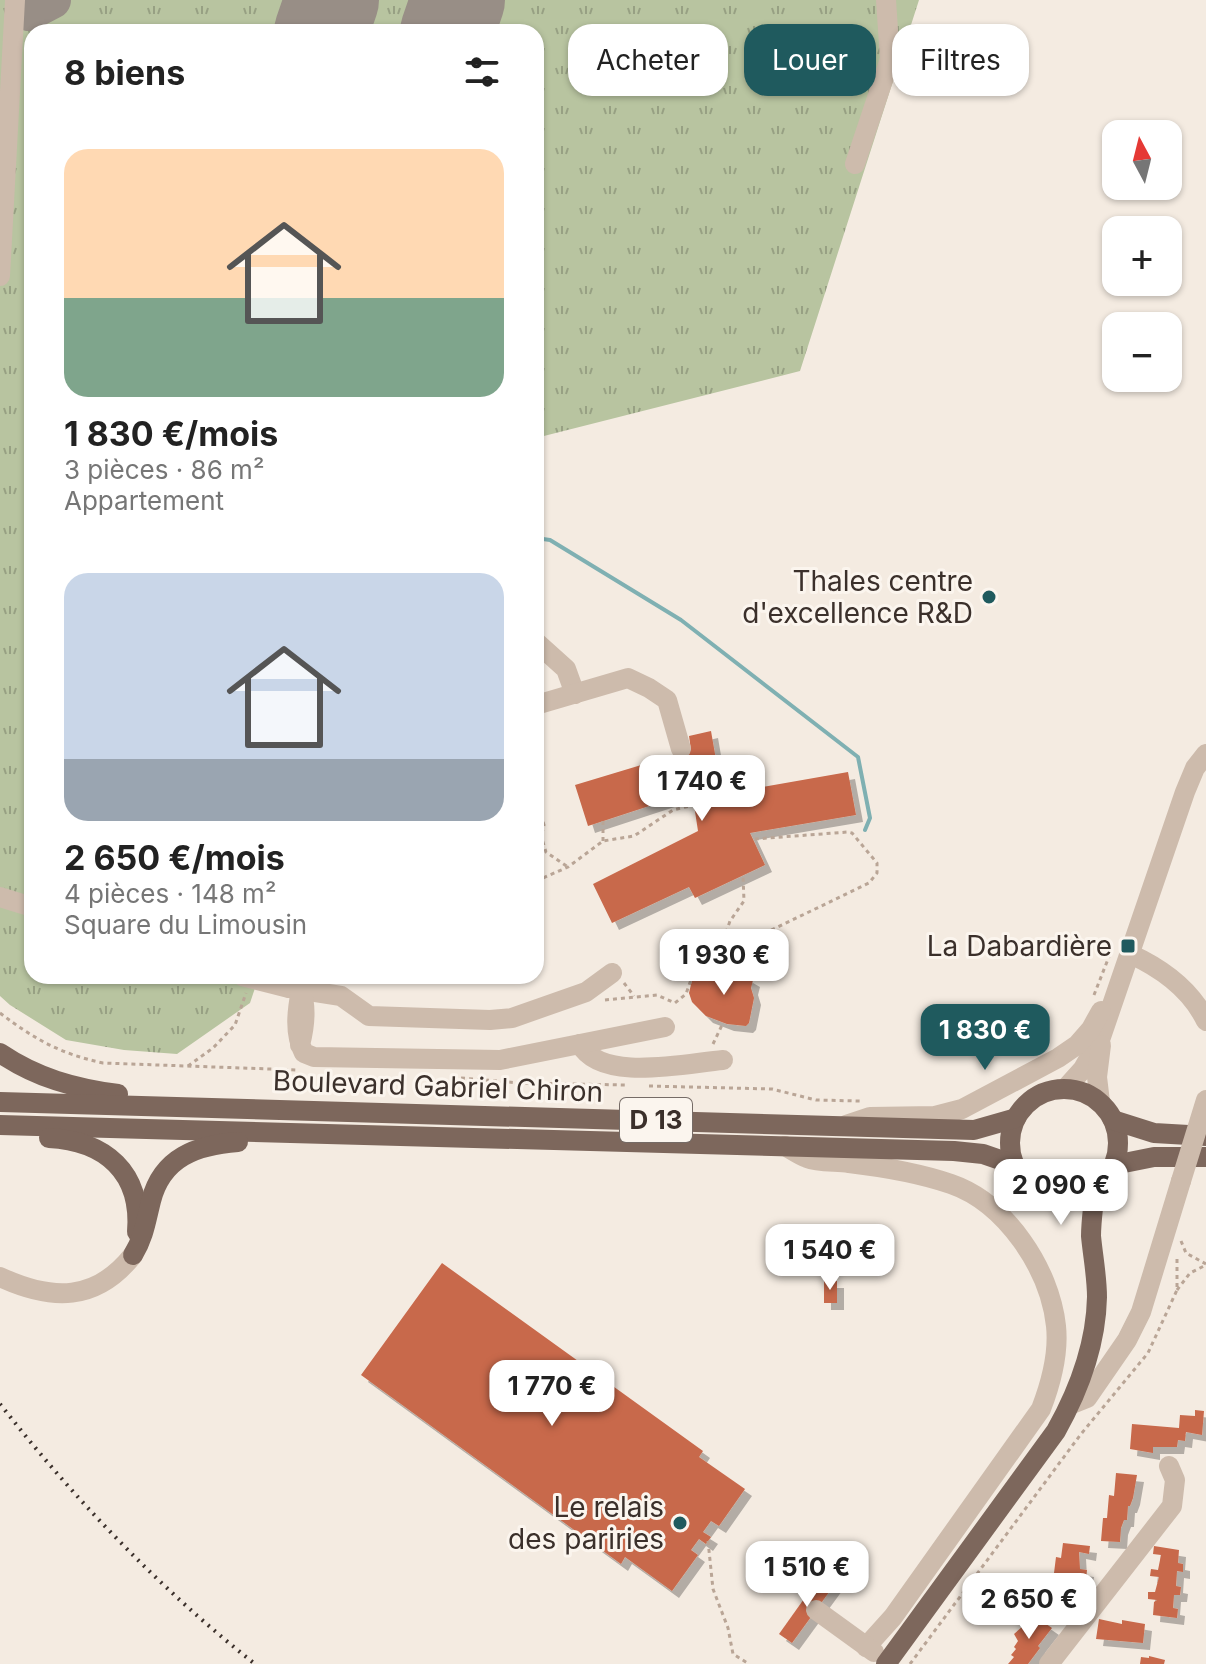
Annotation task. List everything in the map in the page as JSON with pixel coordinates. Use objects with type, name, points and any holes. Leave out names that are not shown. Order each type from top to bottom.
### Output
[{"type":"main road","points":[[0,1053],[18,1065],[65,1085],[164,1098],[180,1106]]},
{"type":"main road","points":[[1065,1089],[1090,1095],[1100,1102],[1113,1120],[1118,1135],[1118,1150],[1114,1165],[1095,1187],[1064,1197],[1035,1188],[1023,1178],[1015,1165],[1010,1141],[1016,1118],[1025,1106],[1036,1097],[1065,1089]]},
{"type":"main road","name":"Boulevard Gabriel Chiron","points":[[0,1102],[974,1130],[1016,1118]]},
{"type":"main road","points":[[1113,1120],[1154,1133],[1206,1136]]},
{"type":"main road","name":"Boulevard Gabriel Chiron","points":[[0,1125],[954,1151],[983,1154],[1015,1165]]},
{"type":"main road","points":[[0,1134],[57,1138],[88,1144],[118,1164],[128,1179],[136,1204],[138,1227],[133,1255]]},
{"type":"main road","points":[[133,1255],[146,1230],[157,1181],[181,1157],[194,1149],[218,1144],[272,1141],[302,1134]]},
{"type":"main road","points":[[1114,1165],[1154,1157],[1206,1157]]},
{"type":"main road","points":[[887,1663],[1056,1431],[1072,1404],[1083,1374],[1095,1317],[1096,1269],[1091,1234],[1095,1187]]},
{"type":"main road","points":[[1064,1197],[1079,1213],[1091,1234]]},
{"type":"street","points":[[0,276],[15,0]]},
{"type":"street","points":[[855,164],[890,59],[886,0]]},
{"type":"street","points":[[544,649],[566,669],[575,694]]},
{"type":"street","points":[[544,703],[628,678],[667,700],[681,749]]},
{"type":"street","points":[[1065,1089],[1083,1069],[1101,1037],[1185,792],[1195,768],[1206,754]]},
{"type":"street","points":[[0,897],[24,904]]},
{"type":"street","points":[[1130,954],[1177,983],[1198,1006],[1206,1021]]},
{"type":"street","points":[[294,984],[341,996],[369,1016],[490,1020],[512,1018],[581,994],[612,973]]},
{"type":"street","points":[[294,984],[305,1003],[305,1027],[300,1045],[304,1053],[326,1058],[362,1056],[500,1060],[665,1027]]},
{"type":"street","points":[[846,1125],[870,1117],[935,1116],[962,1109],[1077,1045],[1116,993]]},
{"type":"street","points":[[1100,1102],[1097,1077],[1101,1037]]},
{"type":"street","points":[[580,1044],[585,1053],[613,1068],[714,1061]]},
{"type":"street","points":[[1072,1404],[1087,1398],[1127,1340],[1141,1312],[1206,1100]]},
{"type":"street","points":[[785,1146],[809,1159],[909,1173],[953,1184],[975,1195],[997,1213],[1029,1253],[1041,1274],[1055,1316],[1056,1355],[1050,1386],[1041,1409],[893,1617],[866,1647]]},
{"type":"street","points":[[0,1277],[58,1294],[78,1293],[100,1286],[121,1271],[133,1255]]},
{"type":"street","points":[[1049,1664],[1172,1506],[1175,1480],[1169,1466]]},
{"type":"street","points":[[816,1610],[887,1663]]},
{"type":"path","points":[[544,878],[568,867],[603,841],[634,836],[673,810],[694,805]]},
{"type":"path","points":[[603,821],[603,841]]},
{"type":"path","points":[[720,948],[730,950],[869,883],[877,873],[877,863],[852,833],[755,839]]},
{"type":"path","points":[[544,846],[546,852],[568,867]]},
{"type":"path","points":[[0,1013],[43,1043],[75,1057],[103,1063],[188,1066],[213,1048],[235,1025],[248,984]]},
{"type":"path","points":[[714,1061],[723,1023]]},
{"type":"path","points":[[1178,1233],[1186,1253],[1206,1264]]},
{"type":"path","points":[[1177,1290],[1190,1273],[1206,1264]]},
{"type":"path","points":[[708,1541],[713,1589],[728,1628],[733,1654],[749,1664]]},
{"type":"green space","points":[[0,0],[919,0],[911,24],[892,24],[892,84],[800,371],[544,436],[544,24],[24,24],[24,984],[256,984],[250,1003],[177,1054],[124,1050],[66,1040],[0,996]]},
{"type":"building","points":[[711,731],[722,794],[848,772],[856,815],[750,833],[765,865],[695,898],[689,887],[612,923],[593,884],[698,831],[692,792],[588,826],[575,785],[691,750],[689,736]]},
{"type":"building","points":[[732,971],[753,980],[751,988],[754,998],[746,1026],[727,1024],[706,1016],[692,1002],[689,993],[693,976],[698,972],[716,977]]},
{"type":"building","points":[[442,1263],[703,1451],[699,1457],[745,1489],[719,1526],[711,1521],[703,1532],[711,1537],[706,1544],[699,1539],[691,1550],[698,1555],[672,1591],[625,1557],[621,1564],[361,1375]]},
{"type":"building","points":[[824,1281],[837,1281],[837,1303],[824,1303]]},
{"type":"building","points":[[1195,1410],[1204,1411],[1202,1435],[1186,1432],[1185,1441],[1178,1440],[1177,1447],[1153,1447],[1153,1453],[1130,1449],[1132,1424],[1179,1428],[1180,1415],[1195,1416]]},
{"type":"building","points":[[1116,1473],[1137,1475],[1133,1498],[1128,1506],[1127,1520],[1121,1528],[1120,1542],[1101,1541],[1109,1495],[1114,1496]]},
{"type":"building","points":[[1063,1543],[1090,1546],[1089,1554],[1079,1552],[1080,1569],[1087,1570],[1086,1577],[1076,1576],[1079,1578],[1077,1591],[1070,1591],[1067,1606],[1075,1607],[1074,1614],[1050,1612],[1051,1598],[1045,1597],[1046,1588],[1052,1589],[1056,1557],[1061,1558]]},
{"type":"building","points":[[1154,1546],[1179,1550],[1178,1563],[1183,1564],[1183,1572],[1177,1571],[1176,1586],[1181,1587],[1180,1595],[1174,1595],[1173,1608],[1178,1609],[1177,1618],[1153,1615],[1157,1600],[1148,1599],[1148,1592],[1155,1592],[1159,1577],[1150,1576],[1151,1569],[1158,1570],[1161,1555],[1153,1554]]},
{"type":"building","points":[[821,1575],[835,1584],[792,1643],[779,1634]]},
{"type":"building","points":[[1036,1617],[1052,1628],[1028,1664],[1008,1664],[1014,1657],[1011,1655],[1018,1641],[1014,1634],[1024,1625],[1027,1627]]},
{"type":"building","points":[[1099,1619],[1122,1624],[1122,1620],[1145,1624],[1143,1643],[1096,1639]]},
{"type":"building","points":[[1141,1657],[1165,1660],[1164,1664],[1140,1664]]},
{"type":"waterway","points":[[544,539],[681,620],[858,757],[870,818],[865,830]]},
{"type":"taxiway","points":[[29,12],[52,0]]},
{"type":"runway","points":[[324,24],[332,0]]},
{"type":"runway","points":[[450,24],[458,0]]},
{"type":"railway","points":[[0,1404],[58,1475],[120,1542],[186,1605],[255,1664]]},
{"type":"place","name":"Thales centre d'excellence R&D","points":[[989,597]]},
{"type":"place","name":"La Dabardière","points":[[1128,946]]},
{"type":"place","name":"Le relais des pariries","points":[[680,1523]]}]
